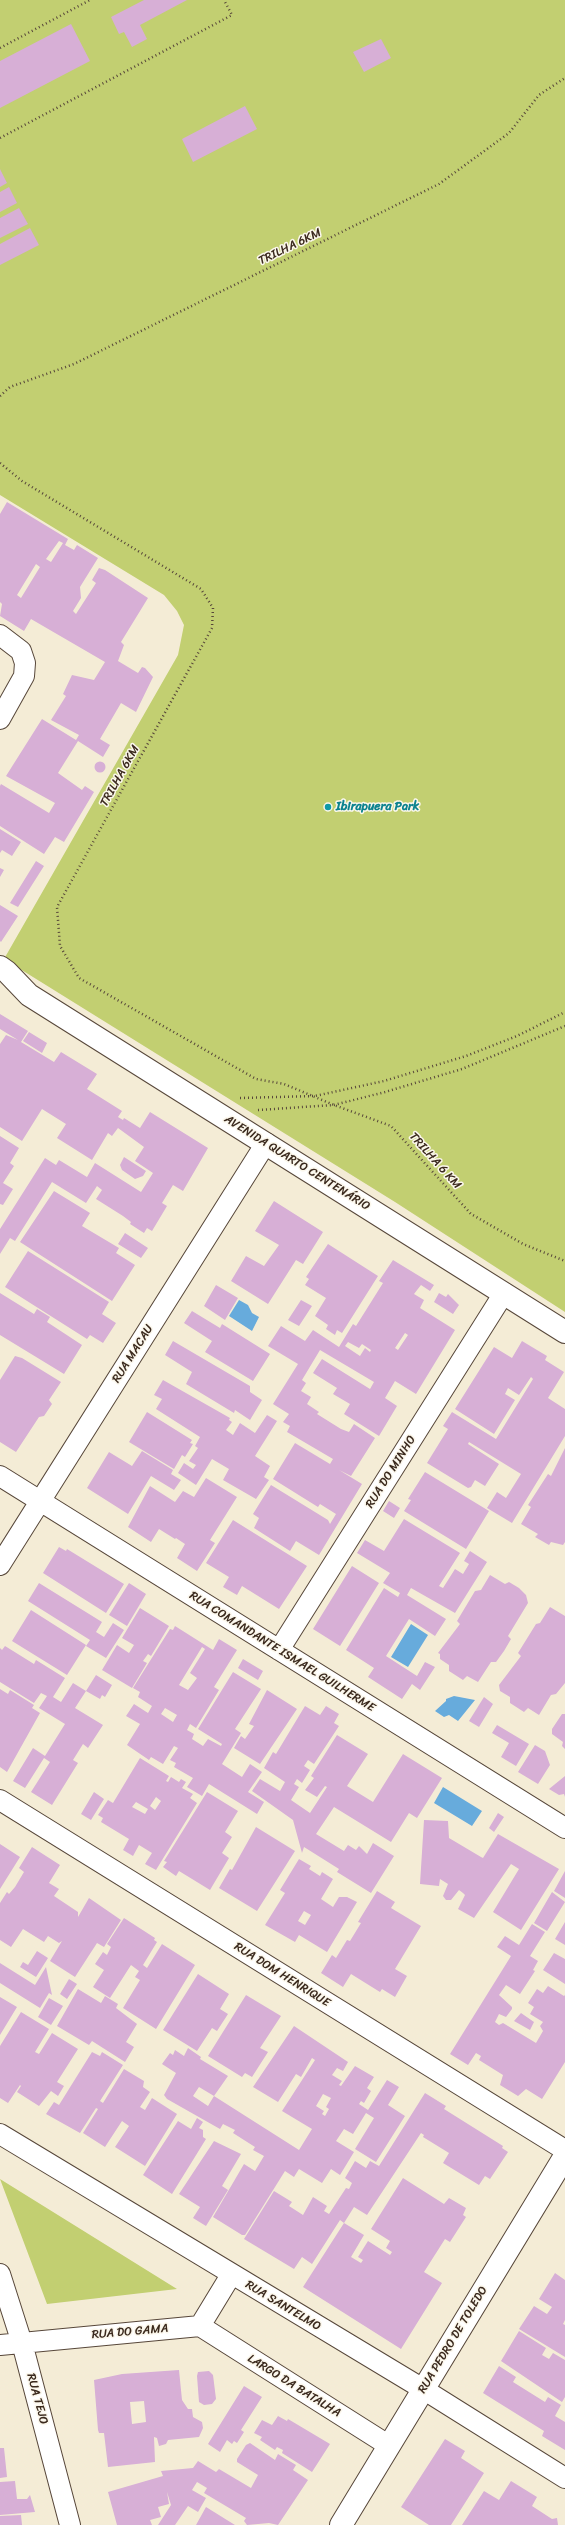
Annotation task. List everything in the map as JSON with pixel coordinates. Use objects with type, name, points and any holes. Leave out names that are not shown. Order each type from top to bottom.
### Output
[{"type":"street","points":[[0,635],[21,650],[25,663],[24,676],[0,719]]},
{"type":"street","name":"AVENIDA QUARTO CENTENÁRIO","points":[[0,967],[8,972],[29,995],[218,1112],[565,1332]]},
{"type":"street","name":"AVENIDA QUARTO CENTENÁRIO","points":[[0,988],[29,995]]},
{"type":"street","name":"RUA MACAU","points":[[0,1565],[266,1143]]},
{"type":"street","name":"RUA DO MINHO","points":[[279,1650],[504,1293]]},
{"type":"street","name":"RUA COMANDANTE ISMAEL GUILHERME","points":[[0,1476],[565,1828]]},
{"type":"street","name":"RUA DOM HENRIQUE","points":[[0,1800],[565,2150]]},
{"type":"street","name":"RUA SANTELMO","points":[[0,2134],[231,2275],[423,2389],[565,2478]]},
{"type":"street","name":"RUA PEDRO DE TOLEDO","points":[[340,2525],[565,2156]]},
{"type":"street","name":"RUA TEJO","points":[[0,2274],[22,2343],[70,2525]]},
{"type":"street","points":[[200,2326],[231,2275]]},
{"type":"street","name":"RUA DO GAMA","points":[[0,2345],[200,2326]]},
{"type":"street","name":"LARGO DA BATALHA","points":[[200,2326],[388,2445]]},
{"type":"path","points":[[0,48],[90,0]]},
{"type":"path","points":[[0,138],[232,15],[224,0]]},
{"type":"path","name":"TRILHA 6KM","points":[[0,396],[10,388],[74,364],[439,184],[509,134],[539,95],[565,78]]},
{"type":"path","name":"TRILHA 6KM","points":[[0,463],[22,481],[201,589],[213,608],[212,628],[57,908],[60,946],[79,978],[256,1079],[284,1084]]},
{"type":"path","points":[[218,1112],[226,1098],[315,1096],[384,1080],[466,1056],[518,1036],[565,1012]]},
{"type":"path","points":[[255,1110],[334,1105],[462,1069],[565,1026]]},
{"type":"path","name":"TRILHA 6 KM","points":[[284,1084],[334,1105],[391,1126],[471,1214],[524,1244],[565,1261]]},
{"type":"green space","name":"Ibirapuera Park","points":[[0,0],[565,0],[565,1312],[395,1202],[4,959],[178,655],[184,625],[177,611],[164,595],[0,495]]},
{"type":"green space","points":[[0,2179],[177,2289],[47,2304]]},
{"type":"water","points":[[239,1300],[248,1305],[252,1313],[259,1317],[252,1331],[229,1316]]},
{"type":"water","points":[[411,1624],[428,1635],[408,1667],[391,1657]]},
{"type":"water","points":[[454,1696],[475,1700],[458,1721],[449,1715],[444,1717],[435,1711],[446,1701],[446,1699]]},
{"type":"water","points":[[443,1787],[482,1811],[472,1826],[434,1803]]},
{"type":"building","points":[[144,0],[187,0],[140,25],[147,39],[132,47],[124,32],[119,34],[111,17]]},
{"type":"building","points":[[71,24],[90,61],[0,108],[0,61]]},
{"type":"building","points":[[381,39],[391,58],[364,72],[353,52]]},
{"type":"building","points":[[245,106],[257,129],[193,162],[182,139]]},
{"type":"building","points":[[0,169],[7,183],[0,187]]},
{"type":"building","points":[[9,187],[17,203],[0,212],[0,192]]},
{"type":"building","points":[[19,208],[28,224],[0,238],[0,218]]},
{"type":"building","points":[[30,228],[39,245],[0,265],[0,244]]},
{"type":"building","points":[[7,502],[68,539],[65,545],[74,550],[77,545],[98,558],[80,587],[81,598],[73,611],[76,614],[96,583],[92,580],[99,568],[105,570],[148,598],[121,642],[124,645],[118,661],[138,673],[142,667],[145,668],[153,677],[136,712],[121,703],[100,739],[110,745],[103,757],[78,741],[58,773],[82,790],[85,786],[94,792],[64,842],[55,837],[44,854],[0,826],[0,786],[1,784],[49,813],[55,803],[6,776],[42,719],[76,740],[79,735],[51,720],[66,696],[63,694],[72,675],[94,680],[105,662],[31,619],[24,631],[0,616],[2,604],[0,602],[0,514]],"holes":[[[59,541],[63,543],[51,562],[46,559]],[[36,564],[40,567],[21,598],[17,595]]]},
{"type":"building","points":[[100,761],[104,763],[106,767],[104,771],[100,773],[96,771],[94,767],[96,763]]},
{"type":"building","points":[[0,829],[21,842],[12,856],[2,850],[0,853]]},
{"type":"building","points":[[36,861],[44,866],[18,907],[10,903]]},
{"type":"building","points":[[0,868],[4,870],[0,877]]},
{"type":"building","points":[[0,905],[18,916],[1,942],[0,941]]},
{"type":"building","points":[[0,1014],[28,1031],[21,1042],[54,1062],[61,1052],[97,1074],[87,1089],[122,1111],[118,1117],[123,1120],[124,1118],[140,1128],[150,1112],[208,1148],[183,1191],[173,1185],[162,1203],[167,1206],[152,1231],[147,1228],[144,1233],[130,1224],[131,1222],[123,1216],[96,1199],[102,1190],[97,1186],[86,1203],[52,1182],[15,1241],[10,1238],[0,1254],[0,1229],[45,1158],[56,1165],[59,1160],[87,1177],[95,1163],[141,1192],[153,1173],[135,1161],[144,1147],[118,1128],[112,1136],[108,1133],[92,1160],[57,1138],[66,1124],[42,1109],[22,1141],[0,1127],[0,1044],[6,1035],[18,1040],[0,1029]]},
{"type":"building","points":[[29,1032],[47,1043],[42,1053],[23,1041]]},
{"type":"building","points":[[0,1136],[19,1148],[10,1163],[14,1166],[3,1183],[13,1189],[3,1205],[0,1204]]},
{"type":"building","points":[[124,1157],[146,1171],[143,1176],[135,1179],[122,1170],[120,1165]]},
{"type":"building","points":[[54,1191],[90,1213],[82,1226],[119,1248],[116,1253],[135,1265],[112,1301],[20,1242]]},
{"type":"building","points":[[274,1201],[323,1232],[303,1264],[296,1260],[268,1304],[231,1281],[246,1256],[264,1266],[279,1245],[255,1231]]},
{"type":"building","points":[[125,1233],[148,1248],[141,1258],[118,1244]]},
{"type":"building","points":[[328,1244],[378,1276],[342,1333],[337,1330],[335,1335],[326,1329],[328,1325],[315,1316],[326,1298],[305,1285],[309,1279],[306,1277]]},
{"type":"building","points":[[28,1251],[109,1302],[102,1314],[116,1323],[103,1343],[90,1335],[87,1339],[5,1287]]},
{"type":"building","points":[[393,1260],[434,1285],[430,1291],[421,1285],[414,1294],[424,1300],[420,1308],[455,1330],[416,1394],[395,1381],[385,1398],[397,1406],[379,1436],[344,1414],[350,1404],[333,1394],[337,1388],[313,1373],[322,1359],[370,1389],[374,1382],[320,1350],[302,1380],[306,1383],[301,1391],[311,1397],[307,1404],[319,1412],[317,1414],[341,1429],[349,1432],[354,1424],[375,1438],[351,1476],[339,1470],[362,1484],[319,1555],[296,1541],[290,1551],[254,1528],[259,1518],[253,1514],[271,1485],[328,1520],[330,1524],[336,1514],[320,1504],[318,1507],[273,1479],[295,1443],[330,1464],[333,1459],[287,1432],[290,1426],[283,1422],[289,1414],[273,1404],[298,1364],[268,1346],[281,1326],[305,1341],[313,1330],[339,1347],[353,1324],[356,1326],[383,1283],[379,1281]],"holes":[[[405,1333],[408,1335],[398,1350],[395,1348]],[[348,1342],[359,1348],[362,1344],[371,1350],[370,1352],[365,1348],[360,1356],[345,1346]]]},
{"type":"building","points":[[216,1285],[238,1298],[225,1320],[204,1306]]},
{"type":"building","points":[[0,1293],[34,1314],[37,1309],[50,1317],[47,1322],[82,1345],[64,1374],[0,1335]]},
{"type":"building","points":[[439,1293],[446,1297],[448,1294],[459,1305],[453,1314],[434,1302]]},
{"type":"building","points":[[301,1300],[312,1306],[299,1326],[288,1320]]},
{"type":"building","points":[[192,1311],[220,1328],[222,1324],[270,1354],[253,1381],[205,1352],[212,1341],[184,1323]]},
{"type":"building","points":[[173,1341],[250,1386],[250,1392],[262,1400],[250,1420],[235,1410],[234,1413],[186,1384],[192,1372],[165,1355]]},
{"type":"building","points":[[522,1341],[547,1356],[545,1360],[564,1372],[548,1398],[565,1409],[565,1436],[512,1523],[487,1508],[497,1492],[506,1498],[521,1474],[469,1442],[468,1444],[499,1464],[485,1486],[475,1480],[471,1487],[468,1488],[427,1463],[448,1429],[443,1426],[452,1412],[496,1439],[533,1379],[531,1377],[519,1395],[508,1388],[505,1394],[515,1400],[494,1434],[455,1409],[494,1347],[512,1358]]},
{"type":"building","points":[[15,1356],[22,1358],[61,1382],[49,1400],[52,1404],[44,1416],[39,1417],[16,1452],[0,1442],[0,1380]]},
{"type":"building","points":[[163,1380],[230,1418],[229,1420],[232,1422],[226,1430],[233,1435],[240,1423],[255,1433],[267,1415],[277,1421],[255,1456],[270,1466],[264,1477],[269,1480],[256,1499],[223,1480],[229,1469],[212,1459],[196,1485],[178,1473],[184,1463],[193,1469],[196,1465],[189,1461],[198,1448],[195,1446],[200,1437],[156,1409],[162,1399],[154,1395]]},
{"type":"building","points":[[147,1412],[192,1440],[190,1443],[193,1444],[185,1457],[182,1455],[174,1469],[129,1442]]},
{"type":"building","points":[[565,1448],[565,1542],[563,1545],[551,1542],[549,1545],[535,1537],[538,1534],[521,1524],[531,1507],[528,1505],[548,1474],[551,1476]]},
{"type":"building","points":[[142,1451],[173,1470],[171,1474],[181,1480],[174,1490],[151,1476],[128,1514],[87,1488],[109,1452],[132,1466]]},
{"type":"building","points":[[425,1472],[489,1511],[466,1549],[404,1511],[411,1500],[408,1499]]},
{"type":"building","points":[[206,1478],[237,1497],[210,1540],[215,1543],[197,1571],[177,1558],[185,1544],[176,1538],[175,1539],[159,1529],[151,1542],[128,1527],[150,1486],[175,1502],[183,1491],[194,1497]]},
{"type":"building","points":[[389,1501],[400,1508],[394,1518],[383,1511]]},
{"type":"building","points":[[404,1519],[460,1553],[439,1586],[443,1588],[455,1569],[463,1574],[469,1564],[464,1561],[470,1551],[487,1562],[455,1613],[411,1588],[407,1595],[446,1619],[435,1636],[409,1619],[386,1656],[417,1676],[425,1662],[435,1667],[420,1690],[412,1684],[402,1699],[368,1677],[374,1668],[346,1650],[384,1588],[398,1597],[400,1593],[383,1583],[390,1573],[357,1553],[365,1540],[384,1551]]},
{"type":"building","points":[[233,1520],[307,1566],[279,1609],[242,1586],[237,1595],[223,1587],[229,1577],[206,1563]]},
{"type":"building","points":[[59,1547],[66,1551],[67,1549],[124,1584],[106,1613],[43,1573]]},
{"type":"building","points":[[352,1566],[379,1583],[340,1646],[313,1629]]},
{"type":"building","points":[[490,1575],[505,1584],[509,1582],[519,1588],[526,1595],[528,1603],[508,1636],[511,1639],[496,1662],[491,1662],[478,1682],[467,1676],[463,1680],[449,1671],[449,1665],[440,1659],[440,1654],[438,1653],[460,1624],[457,1621],[475,1591],[481,1590]]},
{"type":"building","points":[[39,1583],[102,1622],[96,1632],[104,1637],[113,1623],[124,1630],[106,1658],[86,1646],[90,1640],[28,1601]]},
{"type":"building","points":[[129,1583],[146,1594],[127,1626],[109,1615]]},
{"type":"building","points":[[550,1607],[565,1616],[565,1683],[556,1694],[551,1695],[539,1715],[528,1708],[524,1712],[510,1703],[510,1697],[500,1691],[499,1685],[521,1656],[518,1653],[536,1624],[540,1623]]},
{"type":"building","points":[[140,1608],[169,1626],[151,1656],[148,1654],[143,1661],[147,1663],[132,1688],[102,1670],[117,1645],[129,1653],[134,1645],[122,1638]]},
{"type":"building","points":[[31,1610],[86,1645],[67,1675],[12,1641]]},
{"type":"building","points":[[175,1626],[213,1650],[219,1639],[237,1650],[214,1687],[219,1690],[196,1728],[190,1724],[187,1730],[194,1734],[192,1739],[203,1746],[208,1739],[221,1746],[222,1744],[198,1729],[233,1672],[261,1689],[235,1729],[241,1733],[222,1764],[242,1777],[250,1764],[262,1772],[248,1792],[264,1802],[257,1814],[209,1784],[202,1796],[187,1787],[193,1778],[174,1767],[176,1763],[170,1760],[178,1748],[174,1746],[163,1764],[151,1757],[149,1760],[127,1745],[140,1724],[126,1716],[134,1704],[148,1713],[152,1706],[138,1697],[140,1692],[133,1688],[170,1629],[173,1630]],"holes":[[[202,1647],[205,1649],[190,1673],[197,1678],[188,1690],[179,1685]],[[165,1708],[177,1715],[173,1722],[161,1714]]]},
{"type":"building","points":[[5,1646],[34,1664],[36,1660],[65,1678],[53,1697],[61,1702],[73,1683],[86,1691],[75,1708],[103,1725],[88,1748],[83,1744],[73,1760],[78,1763],[52,1805],[31,1792],[50,1762],[44,1758],[25,1788],[13,1781],[33,1748],[45,1756],[65,1724],[39,1708],[47,1696],[41,1693],[34,1703],[0,1682],[0,1648],[2,1650]]},
{"type":"building","points":[[243,1659],[263,1671],[258,1680],[238,1668]]},
{"type":"building","points":[[96,1675],[112,1685],[105,1697],[102,1695],[100,1699],[86,1691]]},
{"type":"building","points":[[0,1689],[8,1694],[10,1690],[34,1705],[32,1708],[40,1713],[7,1772],[0,1767]]},
{"type":"building","points":[[267,1690],[297,1709],[260,1764],[234,1748],[241,1736],[245,1739],[254,1726],[249,1724]]},
{"type":"building","points":[[484,1697],[493,1704],[479,1727],[469,1721]]},
{"type":"building","points":[[305,1706],[320,1715],[326,1706],[339,1714],[334,1723],[339,1726],[314,1764],[308,1760],[304,1766],[310,1770],[302,1783],[297,1779],[294,1784],[299,1787],[291,1800],[310,1813],[327,1787],[325,1786],[317,1797],[305,1790],[314,1778],[311,1776],[337,1735],[368,1754],[347,1786],[373,1802],[403,1754],[442,1778],[417,1818],[409,1813],[391,1842],[334,1807],[316,1834],[344,1851],[348,1845],[356,1850],[359,1846],[367,1854],[373,1843],[394,1856],[371,1893],[337,1872],[339,1869],[304,1847],[302,1853],[293,1820],[252,1791],[260,1779],[280,1791],[285,1782],[264,1768],[273,1752],[276,1754]]},
{"type":"building","points":[[562,1714],[565,1714],[565,1749],[562,1746],[563,1742],[552,1734],[552,1729]]},
{"type":"building","points":[[497,1725],[529,1744],[516,1766],[501,1757],[509,1743],[492,1733]]},
{"type":"building","points":[[535,1745],[545,1751],[550,1765],[538,1784],[518,1772]]},
{"type":"building","points":[[140,1758],[169,1776],[166,1781],[168,1782],[171,1777],[179,1782],[181,1779],[186,1782],[182,1788],[193,1794],[190,1798],[197,1803],[156,1870],[145,1864],[152,1853],[139,1845],[133,1856],[123,1850],[129,1839],[101,1822],[103,1818],[98,1815],[108,1800],[113,1803]],"holes":[[[156,1797],[161,1801],[155,1810],[150,1806]],[[136,1802],[148,1809],[145,1814],[132,1807]]]},
{"type":"building","points":[[565,1776],[565,1797],[564,1794],[559,1795],[549,1789]]},
{"type":"building","points":[[94,1792],[104,1799],[91,1820],[81,1814]]},
{"type":"building","points":[[207,1792],[238,1811],[225,1832],[232,1837],[222,1853],[229,1858],[210,1890],[179,1871],[176,1876],[163,1867],[167,1862],[164,1861]]},
{"type":"building","points":[[498,1813],[504,1817],[494,1832],[489,1828]]},
{"type":"building","points":[[424,1820],[448,1821],[449,1838],[483,1858],[498,1834],[559,1869],[521,1930],[493,1912],[519,1869],[511,1864],[474,1918],[458,1909],[465,1895],[459,1890],[451,1900],[446,1900],[443,1896],[448,1884],[440,1879],[439,1886],[420,1884]]},
{"type":"building","points":[[256,1827],[295,1851],[257,1911],[219,1888],[230,1869],[232,1870]]},
{"type":"building","points":[[0,1844],[20,1857],[0,1889]]},
{"type":"building","points":[[32,1847],[60,1865],[49,1883],[59,1889],[54,1896],[78,1912],[78,1917],[89,1898],[121,1920],[104,1947],[97,1943],[75,1977],[50,1961],[62,1941],[59,1943],[48,1936],[44,1942],[23,1929],[11,1947],[0,1940],[0,1903],[7,1892],[9,1894],[15,1887],[24,1872],[19,1868]]},
{"type":"building","points":[[299,1859],[311,1866],[309,1869],[320,1876],[322,1872],[333,1879],[321,1899],[333,1907],[339,1897],[347,1897],[357,1902],[327,1952],[299,1935],[295,1942],[265,1925],[285,1893],[280,1890]],"holes":[[[304,1911],[311,1915],[305,1925],[298,1921]]]},
{"type":"building","points":[[565,1871],[565,1898],[554,1891]]},
{"type":"building","points":[[377,1891],[395,1902],[391,1908],[421,1926],[395,1969],[407,1976],[395,1997],[382,1989],[380,1992],[351,1974],[343,1987],[321,1973],[332,1955],[336,1958],[347,1940],[350,1941],[361,1923],[358,1922]]},
{"type":"building","points":[[552,1892],[565,1902],[547,1931],[534,1923]]},
{"type":"building","points":[[124,1918],[155,1938],[154,1940],[157,1942],[143,1965],[147,1968],[162,1944],[195,1965],[156,2029],[123,2008],[140,1980],[135,1977],[139,1971],[131,1965],[110,1998],[93,1987],[104,1970],[95,1964],[103,1952],[107,1955],[111,1947],[107,1944]]},
{"type":"building","points":[[565,1922],[565,1945],[555,1939]]},
{"type":"building","points":[[532,1924],[545,1932],[530,1956],[538,1961],[533,1970],[535,1971],[520,1994],[506,1985],[499,1995],[512,2007],[512,2009],[506,2017],[499,2014],[495,2022],[499,2025],[503,2023],[536,2043],[543,2031],[540,2026],[543,2022],[530,2014],[534,2007],[528,2003],[537,1989],[543,1993],[548,1986],[564,1996],[565,1995],[565,2062],[542,2099],[526,2089],[518,2096],[500,2085],[503,2075],[479,2060],[481,2056],[476,2053],[468,2065],[450,2054],[511,1956],[497,1947],[505,1936],[519,1945]]},
{"type":"building","points":[[37,1951],[48,1958],[36,1977],[20,1967],[23,1962],[28,1965]]},
{"type":"building","points":[[554,1953],[565,1959],[565,1984],[543,1970]]},
{"type":"building","points":[[0,1963],[35,1985],[46,1967],[52,1995],[49,1993],[40,2008],[0,1983]]},
{"type":"building","points":[[198,1974],[229,1994],[220,2009],[228,2014],[217,2031],[212,2028],[197,2051],[163,2030]]},
{"type":"building","points":[[69,1979],[77,1984],[67,1999],[60,1994]]},
{"type":"building","points":[[78,1989],[101,2003],[105,1996],[118,2004],[116,2008],[137,2024],[126,2042],[134,2047],[125,2062],[92,2041],[89,2045],[57,2026]]},
{"type":"building","points":[[246,1995],[281,2016],[260,2048],[268,2052],[252,2077],[245,2073],[242,2077],[208,2056]]},
{"type":"building","points":[[0,1997],[17,2007],[0,2035]]},
{"type":"building","points":[[49,1998],[63,2006],[51,2025],[38,2017]]},
{"type":"building","points":[[21,2012],[49,2029],[35,2052],[39,2054],[52,2033],[78,2049],[57,2082],[64,2086],[58,2096],[51,2091],[39,2106],[17,2092],[21,2086],[20,2085],[8,2103],[0,2098],[0,2046]]},
{"type":"building","points":[[521,2013],[534,2022],[530,2030],[514,2021]]},
{"type":"building","points":[[294,2026],[348,2062],[343,2071],[337,2068],[332,2075],[342,2081],[339,2085],[341,2086],[355,2066],[374,2077],[367,2088],[371,2091],[364,2103],[361,2101],[359,2104],[368,2110],[387,2080],[399,2087],[388,2105],[405,2116],[376,2162],[355,2149],[374,2118],[366,2113],[353,2134],[344,2129],[336,2141],[354,2152],[340,2175],[331,2169],[322,2183],[299,2169],[294,2177],[285,2171],[245,2235],[242,2235],[213,2217],[244,2164],[255,2171],[264,2156],[253,2150],[255,2147],[233,2133],[235,2130],[223,2124],[220,2129],[167,2099],[164,2095],[176,2073],[162,2064],[170,2053],[173,2055],[175,2050],[184,2056],[188,2048],[201,2057],[200,2059],[228,2076],[214,2096],[299,2150],[312,2129],[282,2111],[315,2060],[312,2058],[301,2077],[296,2074],[278,2102],[253,2087]],"holes":[[[199,2087],[214,2096],[208,2106],[193,2096]],[[323,2094],[331,2098],[326,2107],[329,2109],[325,2116],[322,2114],[324,2111],[316,2106]]]},
{"type":"building","points":[[92,2052],[100,2056],[102,2052],[123,2065],[100,2101],[103,2103],[124,2069],[144,2081],[143,2087],[150,2092],[140,2107],[145,2110],[152,2098],[177,2114],[145,2166],[115,2147],[129,2126],[122,2121],[105,2147],[83,2133],[98,2109],[96,2108],[80,2133],[46,2114],[54,2102],[59,2105]]},
{"type":"building","points":[[425,2093],[446,2106],[444,2109],[503,2146],[502,2148],[508,2152],[490,2179],[485,2176],[479,2185],[443,2163],[449,2153],[423,2137],[424,2135],[421,2133],[367,2215],[354,2207],[344,2223],[340,2220],[312,2264],[302,2257],[294,2269],[244,2239],[274,2191],[292,2202],[289,2206],[303,2215],[313,2197],[327,2206],[324,2211],[329,2214],[346,2188],[349,2189],[352,2183],[345,2178],[355,2161],[366,2168],[370,2161],[379,2166]]},
{"type":"building","points":[[197,2118],[203,2122],[199,2128],[203,2130],[203,2137],[206,2139],[172,2194],[143,2175],[178,2121],[191,2129]]},
{"type":"building","points":[[214,2141],[241,2154],[222,2186],[228,2190],[206,2226],[193,2218],[200,2207],[179,2194]]},
{"type":"building","points":[[403,2178],[444,2204],[449,2198],[466,2208],[463,2215],[466,2217],[450,2242],[445,2239],[424,2272],[442,2283],[401,2349],[303,2287],[344,2223],[364,2235],[351,2257],[361,2263],[363,2260],[358,2257],[368,2241],[390,2255],[392,2252],[386,2248],[390,2241],[371,2229]]},
{"type":"building","points":[[555,2273],[565,2280],[565,2320],[563,2324],[565,2325],[565,2357],[519,2329],[534,2306],[547,2314],[552,2307],[539,2299]]},
{"type":"building","points":[[519,2331],[546,2348],[542,2355],[549,2359],[553,2353],[565,2360],[565,2397],[562,2402],[501,2361]]},
{"type":"building","points":[[499,2366],[516,2377],[513,2382],[545,2402],[548,2397],[561,2405],[555,2416],[565,2422],[565,2450],[542,2436],[544,2431],[483,2393]]},
{"type":"building","points":[[179,2370],[182,2400],[188,2409],[192,2409],[193,2417],[202,2422],[203,2428],[199,2437],[168,2440],[166,2444],[159,2446],[157,2438],[154,2437],[155,2462],[108,2467],[104,2433],[99,2433],[98,2430],[94,2380],[122,2374]],"holes":[[[144,2401],[146,2422],[132,2424],[130,2402]]]},
{"type":"building","points":[[209,2371],[213,2375],[216,2399],[212,2404],[204,2405],[199,2402],[197,2376],[198,2372]]},
{"type":"building","points":[[244,2386],[262,2397],[241,2430],[244,2432],[237,2443],[234,2441],[232,2444],[227,2440],[220,2452],[208,2444]]},
{"type":"building","points":[[278,2416],[287,2421],[288,2419],[330,2444],[312,2472],[282,2453],[283,2450],[277,2447],[275,2450],[260,2440],[262,2437],[254,2433],[262,2420],[272,2425]]},
{"type":"building","points":[[445,2439],[465,2451],[461,2458],[484,2473],[451,2525],[429,2525],[401,2507]]},
{"type":"building","points":[[250,2443],[275,2460],[278,2454],[296,2465],[293,2470],[308,2480],[278,2525],[269,2523],[247,2525],[244,2521],[246,2518],[204,2493],[207,2488],[197,2482],[192,2490],[206,2498],[198,2512],[188,2506],[175,2525],[158,2525],[171,2505],[167,2492],[169,2504],[158,2507],[161,2517],[150,2520],[152,2525],[117,2525],[108,2492],[163,2476],[161,2471],[193,2468],[198,2461],[216,2472],[219,2469],[251,2488],[258,2475],[237,2462],[237,2459],[246,2445]]},
{"type":"building","points":[[0,2448],[4,2448],[7,2477],[0,2478]]},
{"type":"building","points":[[15,2481],[17,2499],[27,2499],[30,2495],[35,2512],[0,2515],[0,2482]]},
{"type":"building","points":[[511,2481],[537,2497],[532,2506],[552,2519],[557,2518],[558,2525],[462,2525],[484,2491],[499,2500]]},
{"type":"building","points":[[206,2507],[235,2525],[196,2525]]},
{"type":"building","points":[[21,2515],[22,2525],[0,2525],[0,2516]]},
{"type":"place","name":"Ibirapuera Park","points":[[328,807]]}]
